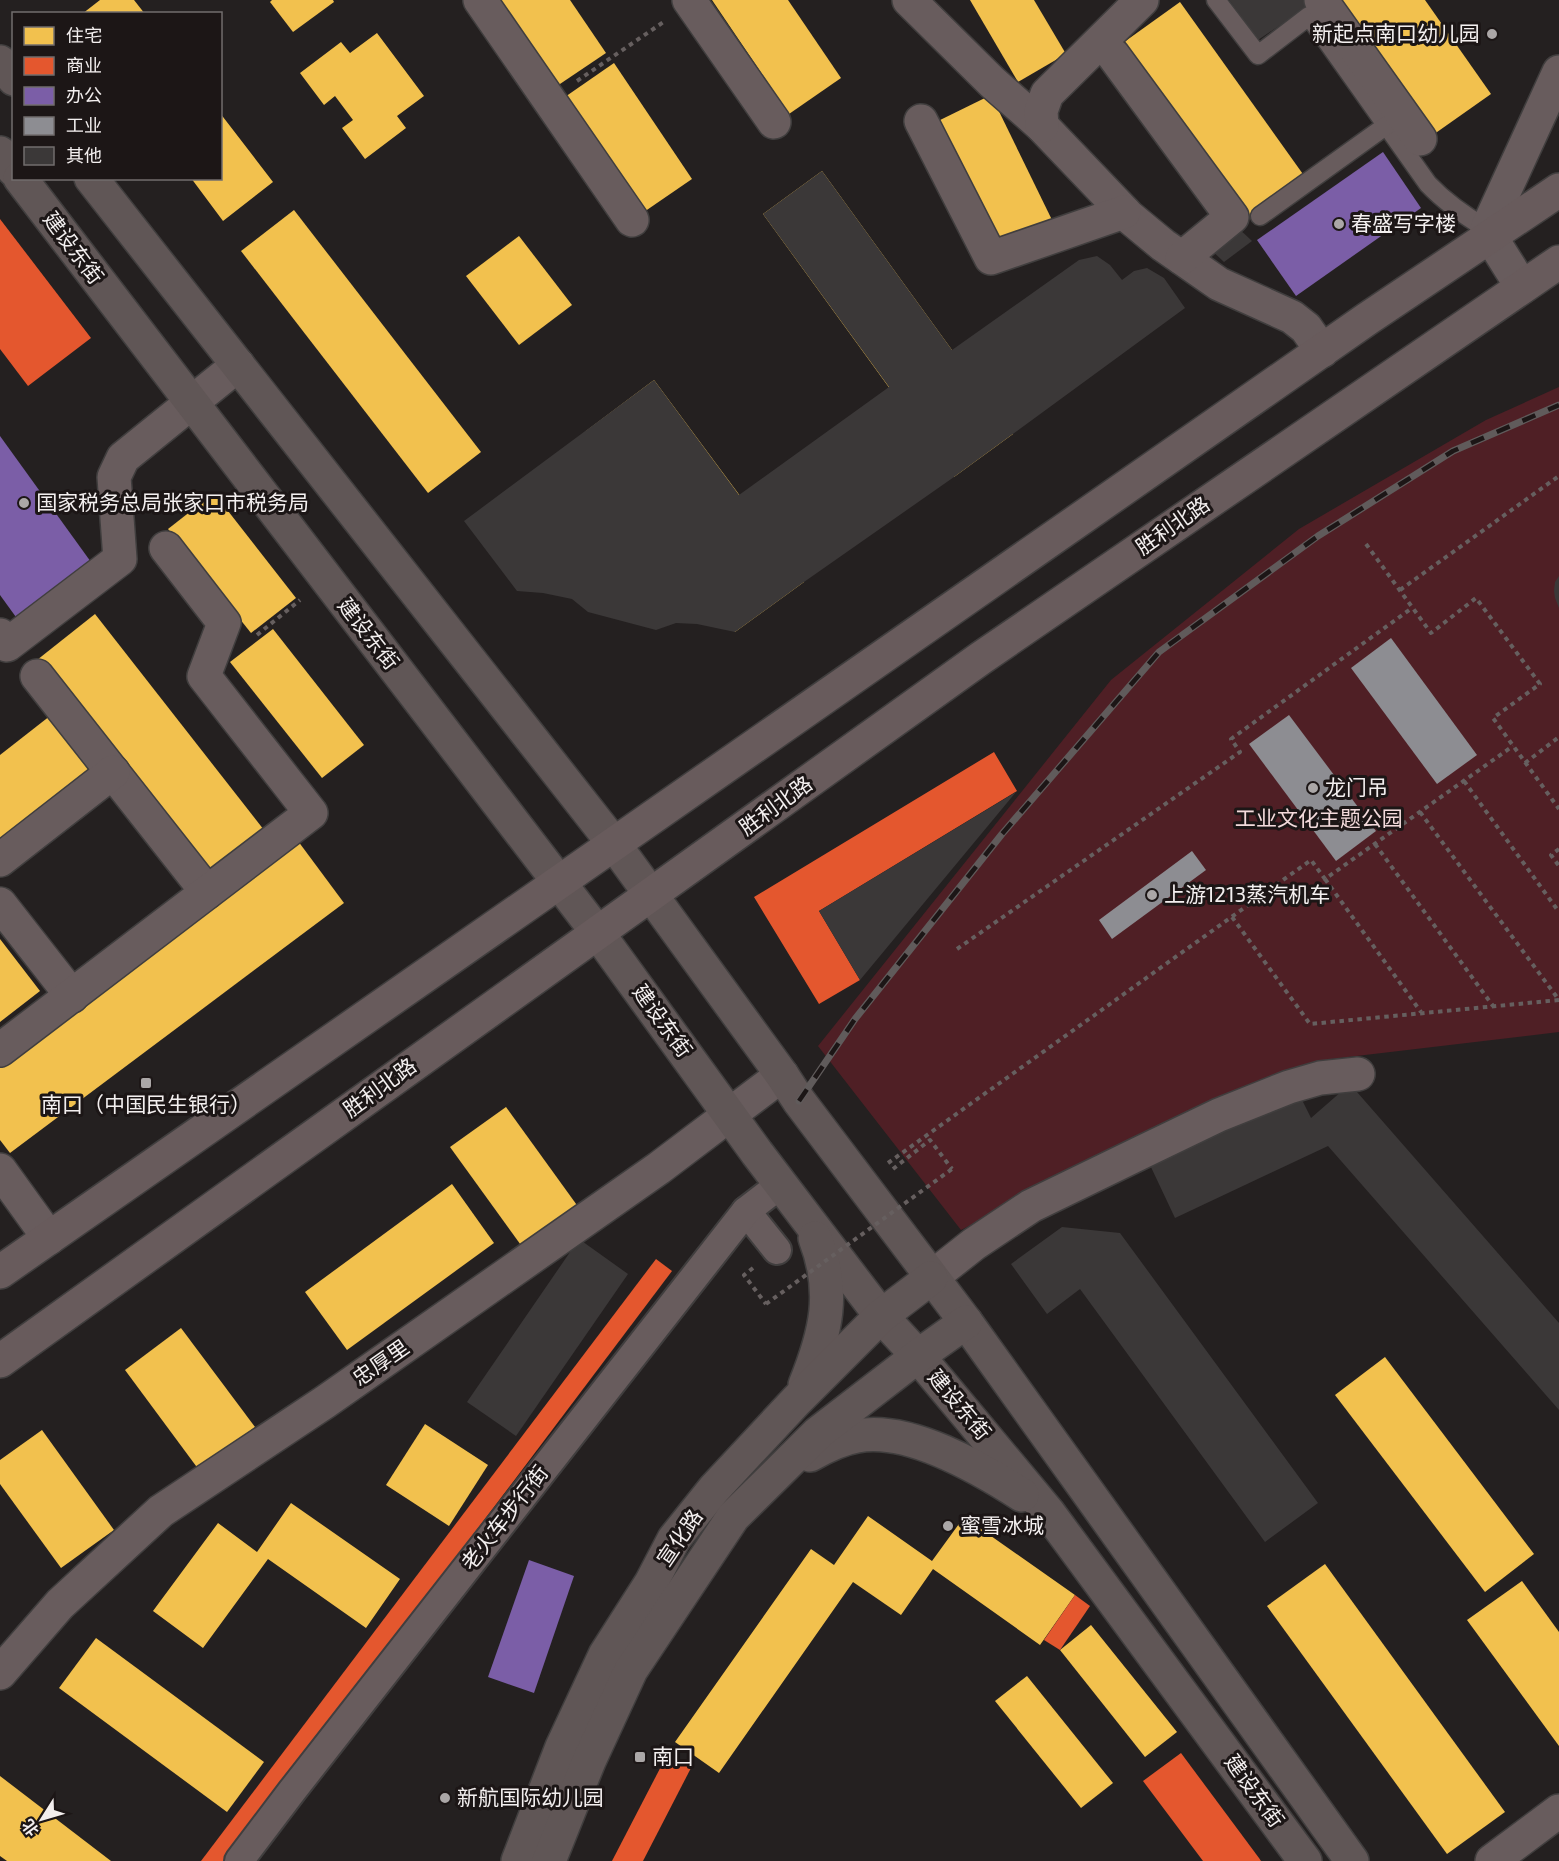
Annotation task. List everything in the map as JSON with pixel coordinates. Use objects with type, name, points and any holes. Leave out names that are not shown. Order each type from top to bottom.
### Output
[{"type":"highway","points":[[0,1272],[1488,233],[1559,190]]},
{"type":"highway","name":"胜利北路","points":[[0,1361],[981,658],[1559,262]]},
{"type":"main road","points":[[0,62],[12,77]]},
{"type":"main road","points":[[0,153],[12,168]]},
{"type":"main road","name":"建设东街","points":[[22,180],[597,932],[729,1114],[881,1316],[918,1356],[1048,1512],[1305,1861]]},
{"type":"main road","name":"建设东街","points":[[94,180],[614,844],[799,1101],[966,1322],[1352,1861]]},
{"type":"main road","points":[[800,1396],[818,1352],[825,1326],[827,1284],[819,1248],[808,1219]]},
{"type":"main road","name":"宣化路","points":[[518,1861],[562,1747],[605,1655],[651,1583],[674,1539],[714,1489],[800,1396],[881,1316],[931,1278]]},
{"type":"main road","name":"宣化路","points":[[549,1861],[589,1761],[631,1670],[733,1516],[818,1433],[966,1322]]},
{"type":"main road","points":[[779,1472],[828,1445],[858,1436],[887,1436],[926,1445],[961,1460],[990,1475],[1048,1512]]},
{"type":"street","points":[[480,0],[632,220]]},
{"type":"street","points":[[909,0],[992,82],[1042,126],[1124,212],[1162,244],[1219,284],[1292,317],[1306,328],[1322,351]]},
{"type":"street","points":[[1321,0],[1420,139]]},
{"type":"street","points":[[1042,126],[1041,111],[1047,94],[1144,1]]},
{"type":"street","points":[[691,2],[774,122]]},
{"type":"street","points":[[1113,55],[1232,218],[1182,258]]},
{"type":"street","points":[[1522,287],[1488,233],[1559,72]]},
{"type":"street","points":[[921,121],[991,258],[1124,212]]},
{"type":"street","points":[[0,635],[7,645],[120,559],[114,477],[123,458],[238,365]]},
{"type":"street","points":[[0,1050],[311,813],[204,676],[224,622],[166,548]]},
{"type":"street","points":[[37,676],[207,892]]},
{"type":"street","points":[[0,860],[113,772]]},
{"type":"street","points":[[0,904],[72,996]]},
{"type":"street","points":[[931,1278],[974,1244],[1031,1206],[1138,1154],[1219,1116],[1289,1087],[1320,1078],[1358,1074]]},
{"type":"street","name":"忠厚里","points":[[0,1673],[60,1604],[161,1510],[325,1402],[659,1168],[782,1075]]},
{"type":"street","points":[[0,1170],[50,1238]]},
{"type":"street","name":"老火车步行街","points":[[239,1861],[746,1211],[781,1184]]},
{"type":"street","points":[[746,1211],[777,1250]]},
{"type":"street","points":[[1492,1861],[1556,1821]]},
{"type":"lane","points":[[1216,0],[1258,55],[1309,16],[1428,184],[1442,199],[1488,233]]},
{"type":"lane","points":[[1260,216],[1387,125]]},
{"type":"path","points":[[549,100],[691,2]]},
{"type":"path","points":[[1400,590],[1559,476]]},
{"type":"path","points":[[1365,544],[1431,633],[1476,598],[1540,684],[1493,718],[1559,809]]},
{"type":"path","points":[[251,639],[326,580]]},
{"type":"path","points":[[957,949],[1240,752],[1231,738],[1412,608]]},
{"type":"path","points":[[1525,763],[1559,737]]},
{"type":"path","points":[[1325,879],[1514,746]]},
{"type":"path","points":[[1464,781],[1559,912]]},
{"type":"path","points":[[1420,812],[1559,1000]]},
{"type":"path","points":[[1375,844],[1493,1006]]},
{"type":"path","points":[[1559,849],[1551,855],[1559,866]]},
{"type":"path","points":[[861,1183],[1311,860],[1422,1013]]},
{"type":"path","points":[[1232,917],[1310,1024],[1559,1000]]},
{"type":"path","points":[[766,1304],[952,1169],[930,1140],[908,1158],[903,1152]]},
{"type":"green space","name":"工业文化主题公园","points":[[1559,387],[1559,1032],[1331,1059],[1198,1108],[961,1230],[818,1046],[1111,680],[1299,529],[1486,420]]},
{"type":"building: 住宅","points":[[100,0],[134,0],[143,12],[85,12]]},
{"type":"building: 住宅","points":[[272,0],[333,0],[334,2],[293,32],[270,2]]},
{"type":"building: 住宅","points":[[494,0],[570,0],[606,53],[554,88]]},
{"type":"building: 住宅","points":[[712,0],[788,0],[841,78],[789,114]]},
{"type":"building: 住宅","points":[[970,0],[1034,0],[1066,54],[1018,82]]},
{"type":"building: 住宅","points":[[1333,0],[1425,0],[1491,94],[1430,137]]},
{"type":"building: 住宅","points":[[1180,2],[1305,177],[1246,220],[1120,45]]},
{"type":"building: 住宅","points":[[377,33],[424,96],[397,116],[406,128],[365,159],[342,128],[353,120],[335,96],[324,105],[300,73],[341,42],[350,53]]},
{"type":"building: 住宅","points":[[614,63],[692,179],[641,214],[562,99]]},
{"type":"building: 住宅","points":[[991,95],[1053,222],[996,250],[934,123]]},
{"type":"building: 住宅","points":[[222,116],[273,182],[223,221],[192,180],[222,180]]},
{"type":"building: 住宅","points":[[822,171],[1013,434],[954,477],[763,214]]},
{"type":"building: 住宅","points":[[294,210],[481,452],[428,493],[241,251]]},
{"type":"building: 住宅","points":[[519,236],[572,305],[519,345],[466,276]]},
{"type":"building: 住宅","points":[[654,380],[804,582],[735,632],[586,431]]},
{"type":"building: 住宅","points":[[214,493],[296,598],[251,633],[168,529]]},
{"type":"building: 住宅","points":[[95,614],[264,830],[206,875],[37,660]]},
{"type":"building: 住宅","points":[[273,629],[364,745],[322,778],[230,662]]},
{"type":"building: 住宅","points":[[55,712],[99,770],[0,847],[0,755]]},
{"type":"building: 住宅","points":[[298,841],[344,903],[10,1153],[0,1140],[0,1064]]},
{"type":"building: 住宅","points":[[0,939],[40,991],[0,1022]]},
{"type":"building: 住宅","points":[[506,1107],[579,1208],[523,1248],[450,1147]]},
{"type":"building: 住宅","points":[[452,1184],[494,1243],[347,1350],[305,1292]]},
{"type":"building: 住宅","points":[[181,1328],[255,1427],[199,1470],[125,1370]]},
{"type":"building: 住宅","points":[[1385,1357],[1534,1554],[1485,1592],[1335,1395]]},
{"type":"building: 住宅","points":[[425,1424],[488,1465],[449,1526],[386,1485]]},
{"type":"building: 住宅","points":[[42,1430],[114,1530],[61,1568],[0,1484],[0,1460]]},
{"type":"building: 住宅","points":[[291,1503],[400,1579],[366,1628],[268,1559],[203,1648],[153,1611],[218,1523],[257,1552]]},
{"type":"building: 住宅","points":[[868,1516],[932,1561],[964,1517],[1075,1595],[1040,1645],[933,1569],[901,1615],[853,1582],[719,1773],[675,1742],[811,1549],[834,1565]]},
{"type":"building: 住宅","points":[[1325,1564],[1505,1812],[1447,1854],[1267,1606]]},
{"type":"building: 住宅","points":[[1522,1581],[1559,1632],[1559,1746],[1467,1620]]},
{"type":"building: 住宅","points":[[1091,1625],[1177,1732],[1145,1757],[1060,1650]]},
{"type":"building: 住宅","points":[[96,1638],[264,1762],[227,1812],[59,1688]]},
{"type":"building: 住宅","points":[[1027,1676],[1113,1783],[1081,1808],[995,1701]]},
{"type":"building: 住宅","points":[[0,1776],[111,1861],[7,1861],[0,1856]]},
{"type":"building: 商业","points":[[0,219],[91,338],[28,386],[0,349]]},
{"type":"building: 商业","points":[[994,752],[1017,791],[819,911],[860,980],[819,1004],[754,897]]},
{"type":"building: 商业","points":[[656,1259],[672,1271],[227,1861],[201,1861]]},
{"type":"building: 商业","points":[[1075,1595],[1090,1606],[1060,1650],[1044,1640]]},
{"type":"building: 商业","points":[[668,1753],[692,1766],[643,1861],[612,1861]]},
{"type":"building: 商业","points":[[1181,1753],[1261,1861],[1203,1861],[1143,1781]]},
{"type":"building: 办公","name":"春盛写字楼","points":[[1383,152],[1421,208],[1296,296],[1257,240]]},
{"type":"building: 办公","name":"国家税务总局张家口市税务局","points":[[0,436],[96,569],[21,624],[0,595]]},
{"type":"building: 办公","points":[[529,1560],[574,1576],[534,1693],[488,1677]]},
{"type":"building: 工业","name":"龙门吊","points":[[1391,638],[1477,755],[1437,784],[1351,668]]},
{"type":"building: 工业","name":"龙门吊","points":[[1289,715],[1376,831],[1336,861],[1249,744]]},
{"type":"building: 工业","name":"上游1213蒸汽机车","points":[[1192,851],[1206,870],[1112,939],[1099,920]]},
{"type":"building: 其他","points":[[1229,0],[1311,0],[1313,3],[1258,40]]},
{"type":"building: 其他","points":[[822,171],[952,350],[1079,260],[1097,256],[1110,265],[1122,280],[1134,271],[1147,268],[1164,278],[1185,308],[954,477],[735,632],[697,624],[676,623],[656,630],[588,612],[572,599],[517,591],[464,521],[654,380],[739,495],[889,387],[763,214]]},
{"type":"building: 其他","points":[[1236,226],[1252,241],[1224,262],[1208,247]]},
{"type":"building: 其他","points":[[1559,576],[1559,608],[1554,591],[1555,582]]},
{"type":"building: 其他","points":[[1016,792],[860,980],[819,911]]},
{"type":"building: 其他","points":[[1350,1084],[1559,1323],[1559,1410],[1328,1146],[1175,1218],[1150,1165],[1299,1094],[1311,1118]]},
{"type":"building: 其他","points":[[1062,1227],[1120,1233],[1318,1503],[1265,1542],[1080,1289],[1047,1314],[1011,1264]]},
{"type":"building: 其他","points":[[579,1239],[628,1274],[516,1436],[467,1402]]},
{"type":"railway","points":[[799,1101],[855,1019],[1002,834],[1159,652],[1318,536],[1453,451],[1559,405]]},
{"type":"place","name":"新起点南口幼儿园","points":[[1492,34]]},
{"type":"place","name":"春盛写字楼","points":[[1339,224]]},
{"type":"place","name":"国家税务总局张家口市税务局","points":[[24,503]]},
{"type":"place","name":"龙门吊","points":[[1313,788]]},
{"type":"place","name":"上游1213蒸汽机车","points":[[1152,895]]},
{"type":"place","name":"南口（中国民生银行）","points":[[146,1083]]},
{"type":"place","name":"蜜雪冰城","points":[[948,1526]]},
{"type":"place","name":"南口","points":[[640,1757]]},
{"type":"place","name":"新航国际幼儿园","points":[[445,1798]]}]
